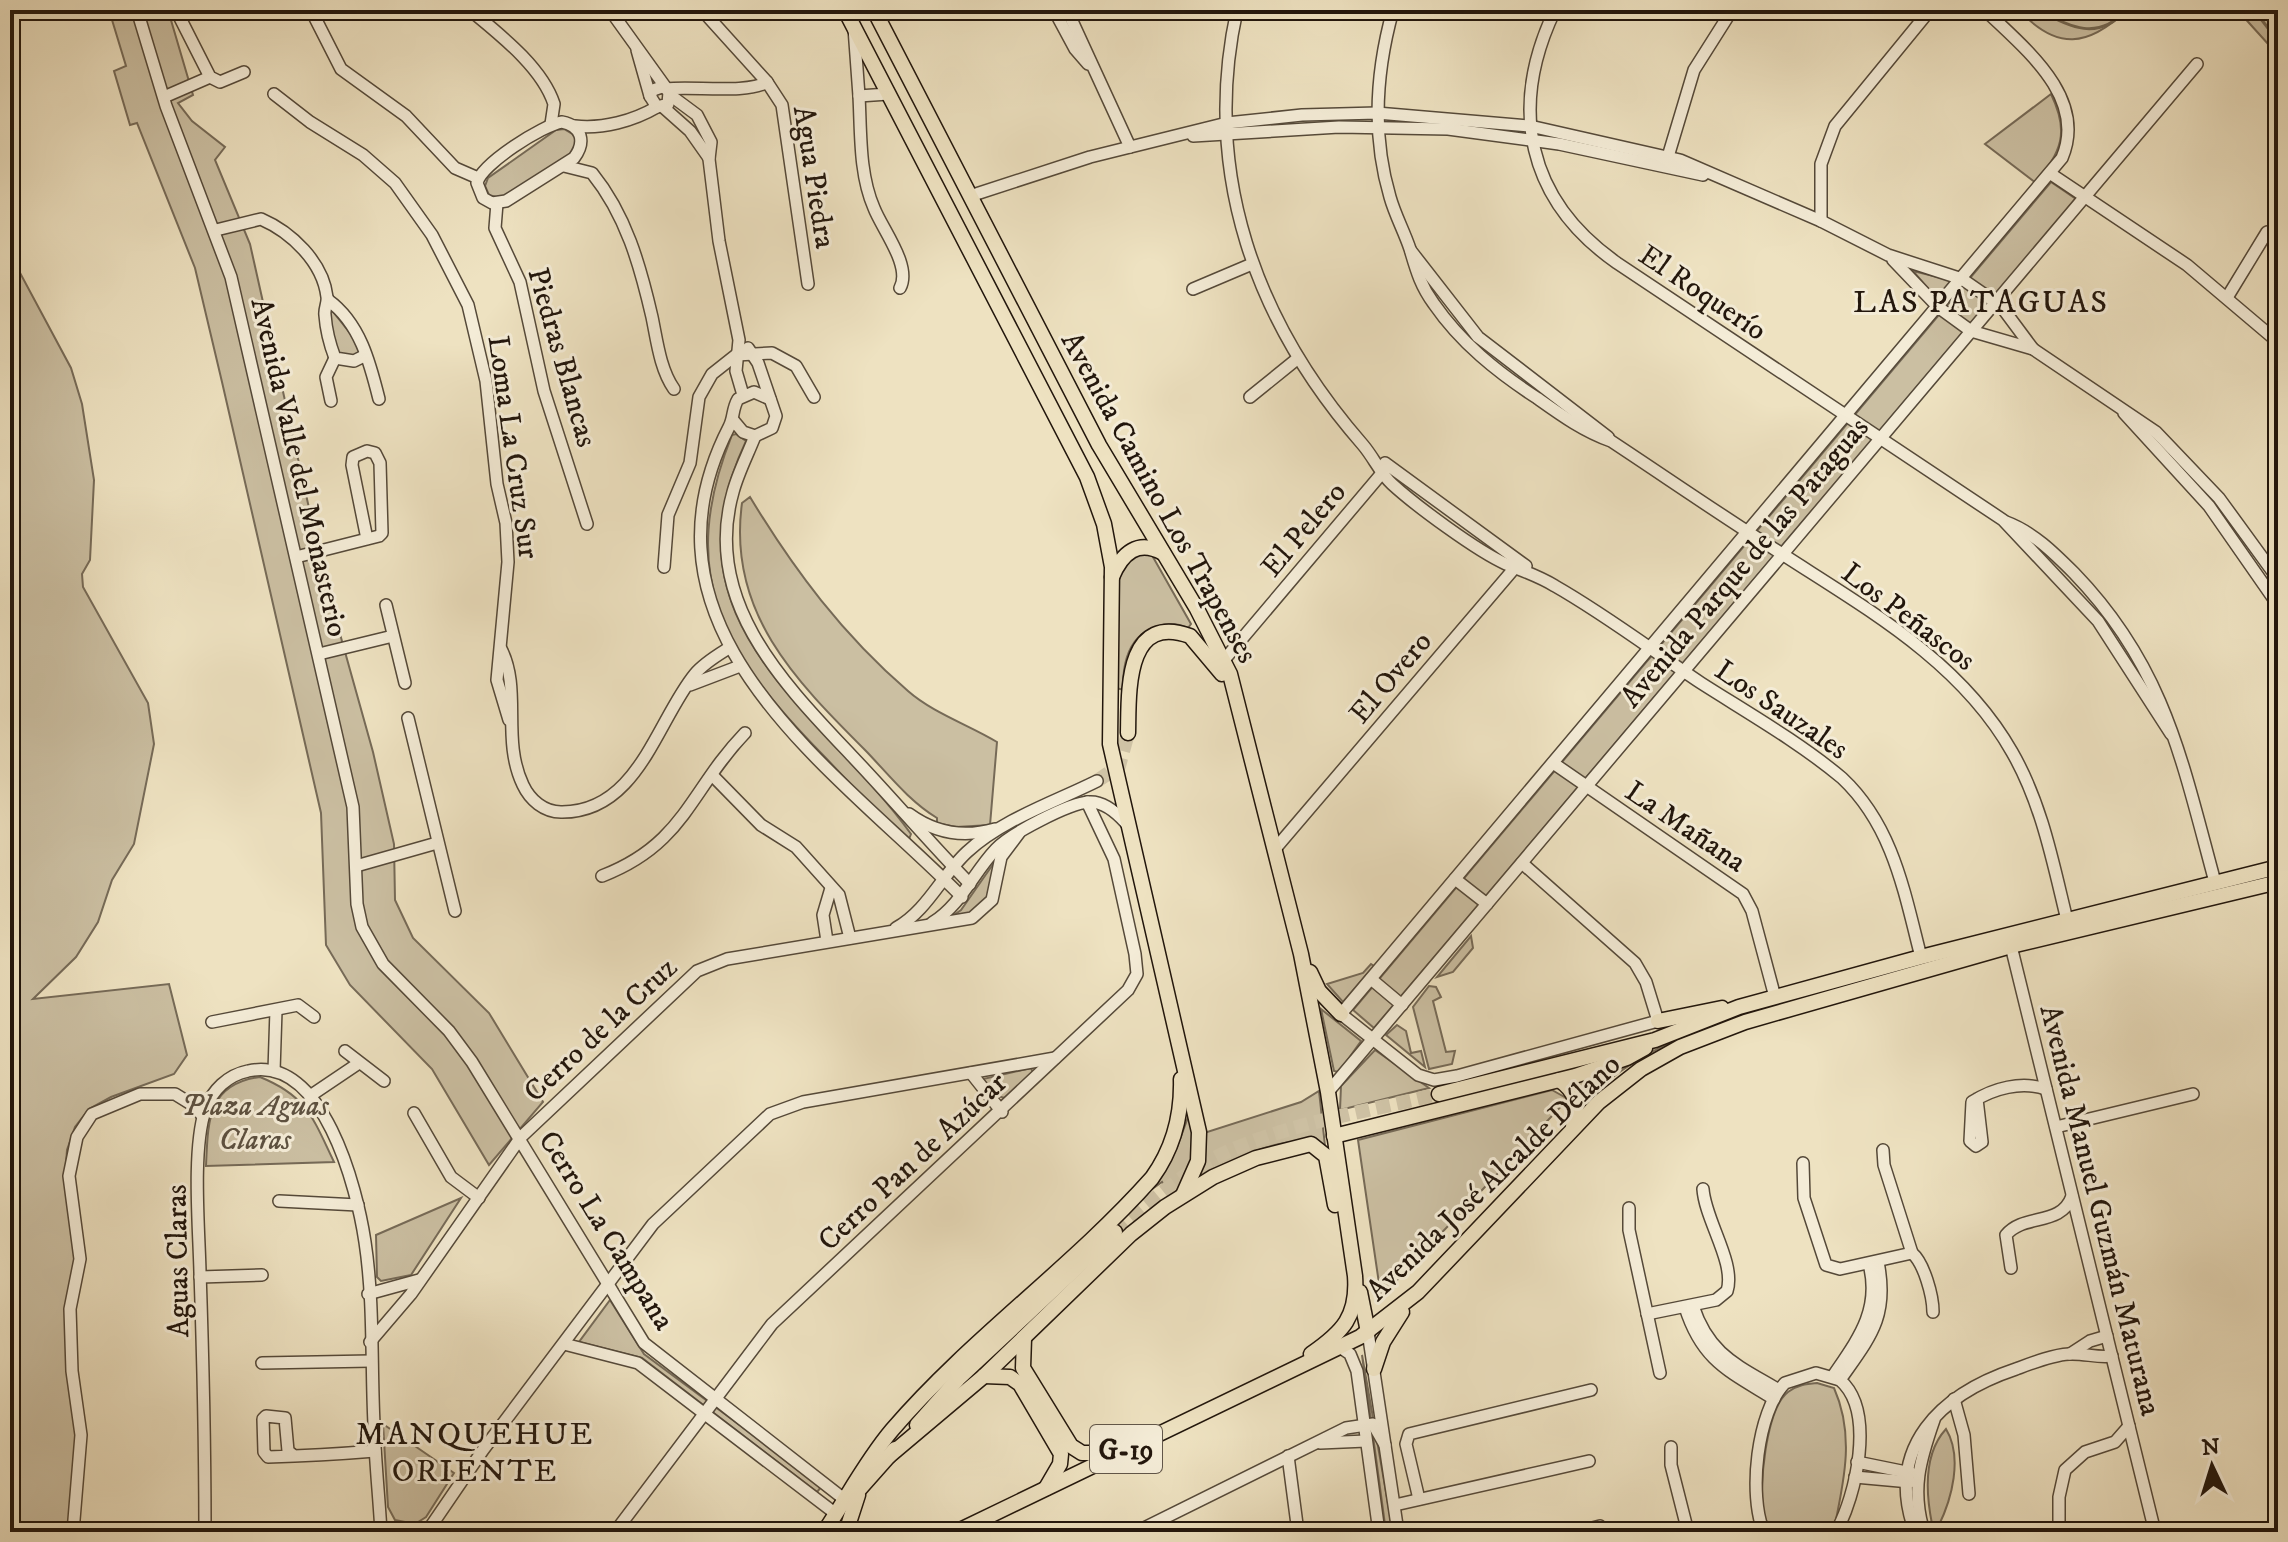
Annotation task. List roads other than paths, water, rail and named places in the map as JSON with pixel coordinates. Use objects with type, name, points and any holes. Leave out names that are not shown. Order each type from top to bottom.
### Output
[{"type":"main road","name":"Avenida Camino Los Trapenses","points":[[845,10],[1092,489],[1107,535],[1112,577],[1107,717],[1126,823],[1180,1059]]},
{"type":"main road","name":"Avenida Camino Los Trapenses","points":[[874,10],[1105,455],[1224,660],[1239,703],[1301,954],[1328,1092],[1355,1276],[1368,1332]]},
{"type":"main road","points":[[1112,577],[1121,559],[1134,548],[1149,547],[1163,553]]},
{"type":"main road","points":[[1128,733],[1132,663],[1143,646],[1160,636],[1179,633],[1196,640],[1213,659],[1239,703]]},
{"type":"main road","name":"Avenida José Alcalde Délano","points":[[1439,1094],[1655,1040],[1739,1007],[1921,957],[2278,867]]},
{"type":"main road","name":"Avenida José Alcalde Délano","points":[[956,1532],[1341,1348],[1368,1332],[1418,1292],[1572,1130],[1634,1074],[1701,1038],[1782,1011],[2011,946],[2278,882]]},
{"type":"main road","points":[[1301,954],[1319,991],[1341,1014]]},
{"type":"main road","points":[[1658,1021],[1739,1007]]},
{"type":"main road","points":[[1334,1136],[1559,1080],[1627,1058],[1655,1040]]},
{"type":"main road","points":[[1180,1059],[1199,1132],[1198,1161],[1183,1195]]},
{"type":"main road","points":[[824,1532],[893,1430],[955,1364],[1152,1178],[1177,1124],[1181,1093],[1180,1059]]},
{"type":"main road","points":[[1559,1080],[1571,1089],[1577,1101],[1572,1130]]},
{"type":"main road","points":[[889,1456],[984,1376],[1131,1234],[1183,1195],[1256,1158],[1311,1144],[1326,1156],[1338,1214],[1350,1242]]},
{"type":"main road","points":[[836,1514],[958,1379],[1115,1232]]},
{"type":"main road","name":"Avenida Camino Los Trapenses","points":[[1296,1368],[1348,1323],[1355,1304],[1355,1276]]},
{"type":"main road","points":[[1374,1369],[1389,1330],[1418,1292]]},
{"type":"main road","points":[[1024,1338],[1023,1368],[1071,1446],[1082,1453],[1119,1452]]},
{"type":"main road","points":[[984,1376],[1010,1377],[1020,1384],[1059,1447],[1060,1464],[1046,1488]]},
{"type":"main road","points":[[846,1532],[860,1491]]},
{"type":"street","name":"Avenida Valle del Monasterio","points":[[137,10],[164,97],[231,277],[353,807],[359,917],[370,945]]},
{"type":"street","points":[[176,10],[210,77],[220,82],[244,72]]},
{"type":"street","points":[[311,10],[341,69],[406,116],[455,168],[478,178]]},
{"type":"street","points":[[470,10],[514,50],[573,125],[592,173],[614,204],[631,241],[665,372],[674,389]]},
{"type":"street","points":[[610,10],[666,90],[703,123],[711,142],[709,159],[719,241],[739,340],[736,355],[743,395]]},
{"type":"street","name":"Agua Piedra","points":[[702,10],[767,82],[786,117],[808,284]]},
{"type":"street","points":[[1054,10],[1075,49],[1089,64]]},
{"type":"street","points":[[1067,10],[1084,45],[1089,64],[1130,147]]},
{"type":"street","name":"Los Peñascos","points":[[1393,10],[1381,68],[1378,120],[1389,194],[1411,251],[1478,337],[1507,362],[1590,420],[1611,441],[1917,645],[1957,678],[1985,711],[2013,753],[2036,804],[2067,920]]},
{"type":"street","name":"El Roquerío","points":[[1555,10],[1533,72],[1530,126],[1553,197],[1569,221],[1595,247],[1880,439],[2003,520],[2025,531],[2052,552],[2109,613],[2148,673],[2162,701],[2215,882]]},
{"type":"street","points":[[1666,162],[1694,70],[1732,10]]},
{"type":"street","points":[[1821,221],[1820,174],[1831,134],[1844,112],[1930,10]]},
{"type":"street","name":"Avenida Parque de las Pataguas","points":[[1341,1014],[2051,174],[2066,149],[2068,129],[2064,104],[2041,66],[1985,10]]},
{"type":"street","name":"Los Sauzales","points":[[1235,12],[1228,67],[1227,129],[1238,214],[1267,303],[1297,359],[1369,452],[1422,508],[1506,564],[1522,565],[1829,767],[1865,802],[1895,860],[1921,957]]},
{"type":"street","points":[[854,27],[862,158],[872,204],[903,270],[900,288]]},
{"type":"street","points":[[636,46],[655,102],[690,131],[709,159]]},
{"type":"street","name":"Avenida Parque de las Pataguas","points":[[1328,1092],[2197,64]]},
{"type":"street","points":[[164,97],[210,77]]},
{"type":"street","name":"Agua Piedra","points":[[666,90],[692,86],[751,88],[767,82]]},
{"type":"street","points":[[655,102],[653,90],[666,90]]},
{"type":"street","points":[[602,126],[581,144],[564,166],[497,203],[483,198],[478,178],[482,170],[551,124],[602,126],[617,122],[655,102],[668,104],[666,90]]},
{"type":"street","name":"Loma La Cruz Sur","points":[[274,94],[310,122],[363,155],[395,183],[447,261],[468,305],[486,381],[497,484],[506,523],[508,562],[497,680],[525,789],[549,810],[571,811],[605,798],[629,779],[701,668],[729,648]]},
{"type":"street","points":[[859,96],[888,94]]},
{"type":"street","points":[[551,124],[555,108],[553,99]]},
{"type":"street","points":[[970,196],[1130,147],[1184,136],[1227,129],[1378,120],[1530,126],[1711,176],[1821,221],[1888,255],[1962,279],[1996,302],[2033,349],[2156,432],[2214,502],[2275,585],[2278,605]]},
{"type":"street","points":[[1378,120],[1532,139],[1666,162]]},
{"type":"street","points":[[564,166],[592,173]]},
{"type":"street","points":[[2051,174],[2228,296],[2278,342]]},
{"type":"street","name":"Piedras Blancas","points":[[497,203],[495,228],[520,282],[544,391],[587,524]]},
{"type":"street","points":[[216,230],[261,219],[291,236],[314,264],[328,300],[339,308],[362,342],[379,399]]},
{"type":"street","points":[[2228,296],[2267,232]]},
{"type":"street","points":[[1888,255],[1938,307],[1971,331],[2033,349]]},
{"type":"street","points":[[1193,289],[1252,264]]},
{"type":"street","points":[[328,300],[324,313],[335,358],[326,377],[331,401]]},
{"type":"street","points":[[733,420],[743,432],[755,436],[767,432],[775,422],[776,410],[753,352],[739,340]]},
{"type":"street","points":[[664,567],[668,515],[693,449],[699,397],[712,374],[736,355],[772,353],[796,366],[814,397]]},
{"type":"street","points":[[335,358],[354,361],[364,356]]},
{"type":"street","points":[[1250,397],[1297,359]]},
{"type":"street","points":[[770,399],[754,392],[743,395],[734,405],[733,420],[710,474],[701,542],[706,581],[729,648],[779,719],[962,897]]},
{"type":"street","points":[[755,436],[733,491],[729,517],[730,571],[739,606],[765,657],[782,682],[970,884]]},
{"type":"street","points":[[296,557],[367,539],[382,533],[380,463],[375,453],[367,451],[353,457],[352,465],[367,539]]},
{"type":"street","name":"El Pelero","points":[[1224,660],[1385,470]]},
{"type":"street","name":"El Roquerío","points":[[2003,520],[2098,621],[2171,734]]},
{"type":"street","name":"El Overo","points":[[1275,849],[1522,565]]},
{"type":"street","points":[[386,605],[405,683]]},
{"type":"street","points":[[2098,621],[2109,613]]},
{"type":"street","points":[[319,654],[393,636]]},
{"type":"street","points":[[689,685],[740,666]]},
{"type":"street","points":[[408,718],[455,911]]},
{"type":"street","points":[[602,876],[630,864],[667,837],[745,733]]},
{"type":"street","name":"La Mañana","points":[[1553,763],[1743,894],[1752,911],[1775,997]]},
{"type":"street","points":[[713,776],[761,825],[796,847],[831,888],[843,903],[850,938]]},
{"type":"street","name":"Cerro de la Cruz","points":[[888,931],[914,915],[968,851],[1007,825],[1097,781]]},
{"type":"street","points":[[928,925],[962,897],[995,850],[1019,833],[1087,802],[1103,805],[1126,823]]},
{"type":"street","name":"Cerro Pan de Azúcar","points":[[615,1532],[772,1324],[1002,1112],[1128,990],[1137,974],[1114,859],[1087,802]]},
{"type":"street","points":[[900,808],[921,823],[943,831],[967,834],[1007,825]]},
{"type":"street","points":[[1269,822],[1285,829],[1297,824]]},
{"type":"street","name":"Cerro de la Cruz","points":[[370,1342],[419,1280],[521,1137],[697,971],[720,961],[972,918],[987,908],[995,890],[1003,852],[1019,833]]},
{"type":"street","points":[[356,866],[437,843]]},
{"type":"street","points":[[1341,1014],[1418,1075],[1439,1080],[1530,1058],[1658,1021],[1646,982],[1635,963],[1522,863]]},
{"type":"street","points":[[1455,879],[1487,904]]},
{"type":"street","points":[[827,941],[823,915],[831,888]]},
{"type":"street","name":"Cerro La Campana","points":[[370,945],[391,974],[449,1031],[521,1137],[644,1343],[844,1499]]},
{"type":"street","name":"Avenida Manuel Guzmán Maturana","points":[[2011,946],[2155,1532]]},
{"type":"street","points":[[1371,979],[1402,1005]]},
{"type":"street","points":[[212,1022],[301,1006],[314,1017]]},
{"type":"street","points":[[276,1010],[274,1071],[298,1082],[310,1096],[338,1146],[358,1205],[366,1246],[381,1532]]},
{"type":"street","points":[[345,1051],[384,1081]]},
{"type":"street","points":[[419,1532],[429,1529],[608,1283],[660,1217],[778,1109],[1055,1058]]},
{"type":"street","points":[[310,1096],[359,1063]]},
{"type":"street","points":[[1977,1099],[2022,1084],[2041,1065]]},
{"type":"street","name":"Aguas Claras","points":[[205,1532],[198,1223],[203,1117],[209,1100],[227,1080],[252,1070],[274,1071]]},
{"type":"street","points":[[971,1073],[1002,1112]]},
{"type":"street","points":[[2022,1084],[2046,1089]]},
{"type":"street","points":[[73,1532],[81,1435],[72,1371],[71,1301],[80,1259],[69,1176],[77,1137],[92,1114],[140,1094],[175,1094],[196,1107],[203,1117]]},
{"type":"street","points":[[2056,1127],[2193,1094]]},
{"type":"street","points":[[414,1113],[451,1177],[479,1198]]},
{"type":"street","points":[[1883,1150],[1884,1165],[1933,1312]]},
{"type":"street","points":[[1803,1163],[1802,1189],[1823,1262],[1840,1269],[1912,1253]]},
{"type":"street","points":[[1647,1314],[1719,1298],[1729,1284],[1705,1206],[1703,1189]]},
{"type":"street","points":[[2011,1268],[2006,1235],[2014,1226],[2055,1216],[2067,1207],[2072,1195]]},
{"type":"street","points":[[279,1201],[358,1205]]},
{"type":"street","points":[[1629,1208],[1629,1230],[1660,1373]]},
{"type":"street","points":[[2055,1216],[2080,1228]]},
{"type":"street","points":[[1836,1378],[1872,1334],[1880,1314],[1882,1290],[1874,1263]]},
{"type":"street","points":[[200,1277],[262,1275]]},
{"type":"street","points":[[368,1294],[419,1280]]},
{"type":"street","points":[[1689,1306],[1696,1338],[1707,1354],[1776,1395]]},
{"type":"street","points":[[1368,1332],[1398,1532]]},
{"type":"street","points":[[1924,1532],[1907,1470],[1919,1435],[1954,1399],[2007,1372],[2070,1354],[2090,1341],[2107,1336]]},
{"type":"street","name":"Cerro La Campana","points":[[564,1344],[638,1363],[836,1514]]},
{"type":"street","points":[[1341,1348],[1356,1365],[1379,1532]]},
{"type":"street","points":[[2070,1354],[2112,1356]]},
{"type":"street","points":[[262,1363],[371,1361]]},
{"type":"street","points":[[1762,1531],[1757,1511],[1757,1465],[1776,1395],[1803,1375],[1836,1378],[1856,1406],[1855,1477],[1836,1532]]},
{"type":"street","points":[[1419,1499],[1406,1444],[1409,1434],[1591,1390]]},
{"type":"street","points":[[1954,1399],[1964,1435],[1969,1494]]},
{"type":"street","points":[[1915,1532],[1911,1482],[1936,1417]]},
{"type":"street","points":[[1136,1532],[1315,1443],[1364,1423],[1376,1426],[1385,1445]]},
{"type":"street","points":[[2059,1532],[2059,1497],[2065,1470],[2085,1452],[2115,1442],[2129,1426]]},
{"type":"street","points":[[1315,1443],[1366,1441]]},
{"type":"street","points":[[2115,1442],[2135,1448]]},
{"type":"street","points":[[1671,1447],[1670,1460],[1688,1532]]},
{"type":"street","points":[[294,1456],[375,1451]]},
{"type":"street","points":[[1288,1456],[1298,1532]]},
{"type":"street","points":[[1395,1505],[1589,1461]]},
{"type":"street","points":[[1857,1462],[1907,1470]]},
{"type":"street","points":[[1855,1477],[1911,1482]]},
{"type":"street","points":[[1577,1532],[1600,1526]]},
{"type":"waterway","points":[[2039,10],[2062,22],[2084,28],[2105,26],[2126,10]]},
{"type":"waterway","points":[[2254,10],[2278,41]]},
{"type":"tunnel","points":[[1097,781],[1119,766],[1128,733]]},
{"type":"tunnel","points":[[1115,1232],[1203,1164],[1258,1139],[1439,1094]]},
{"type":"district","name":"LAS PATAGUAS","points":[[1981,301]]},
{"type":"district","name":"MANQUEHUE ORIENTE","points":[[475,1452]]},
{"type":"park label","name":"Plaza Aguas Claras","points":[[255,1122]]}]
